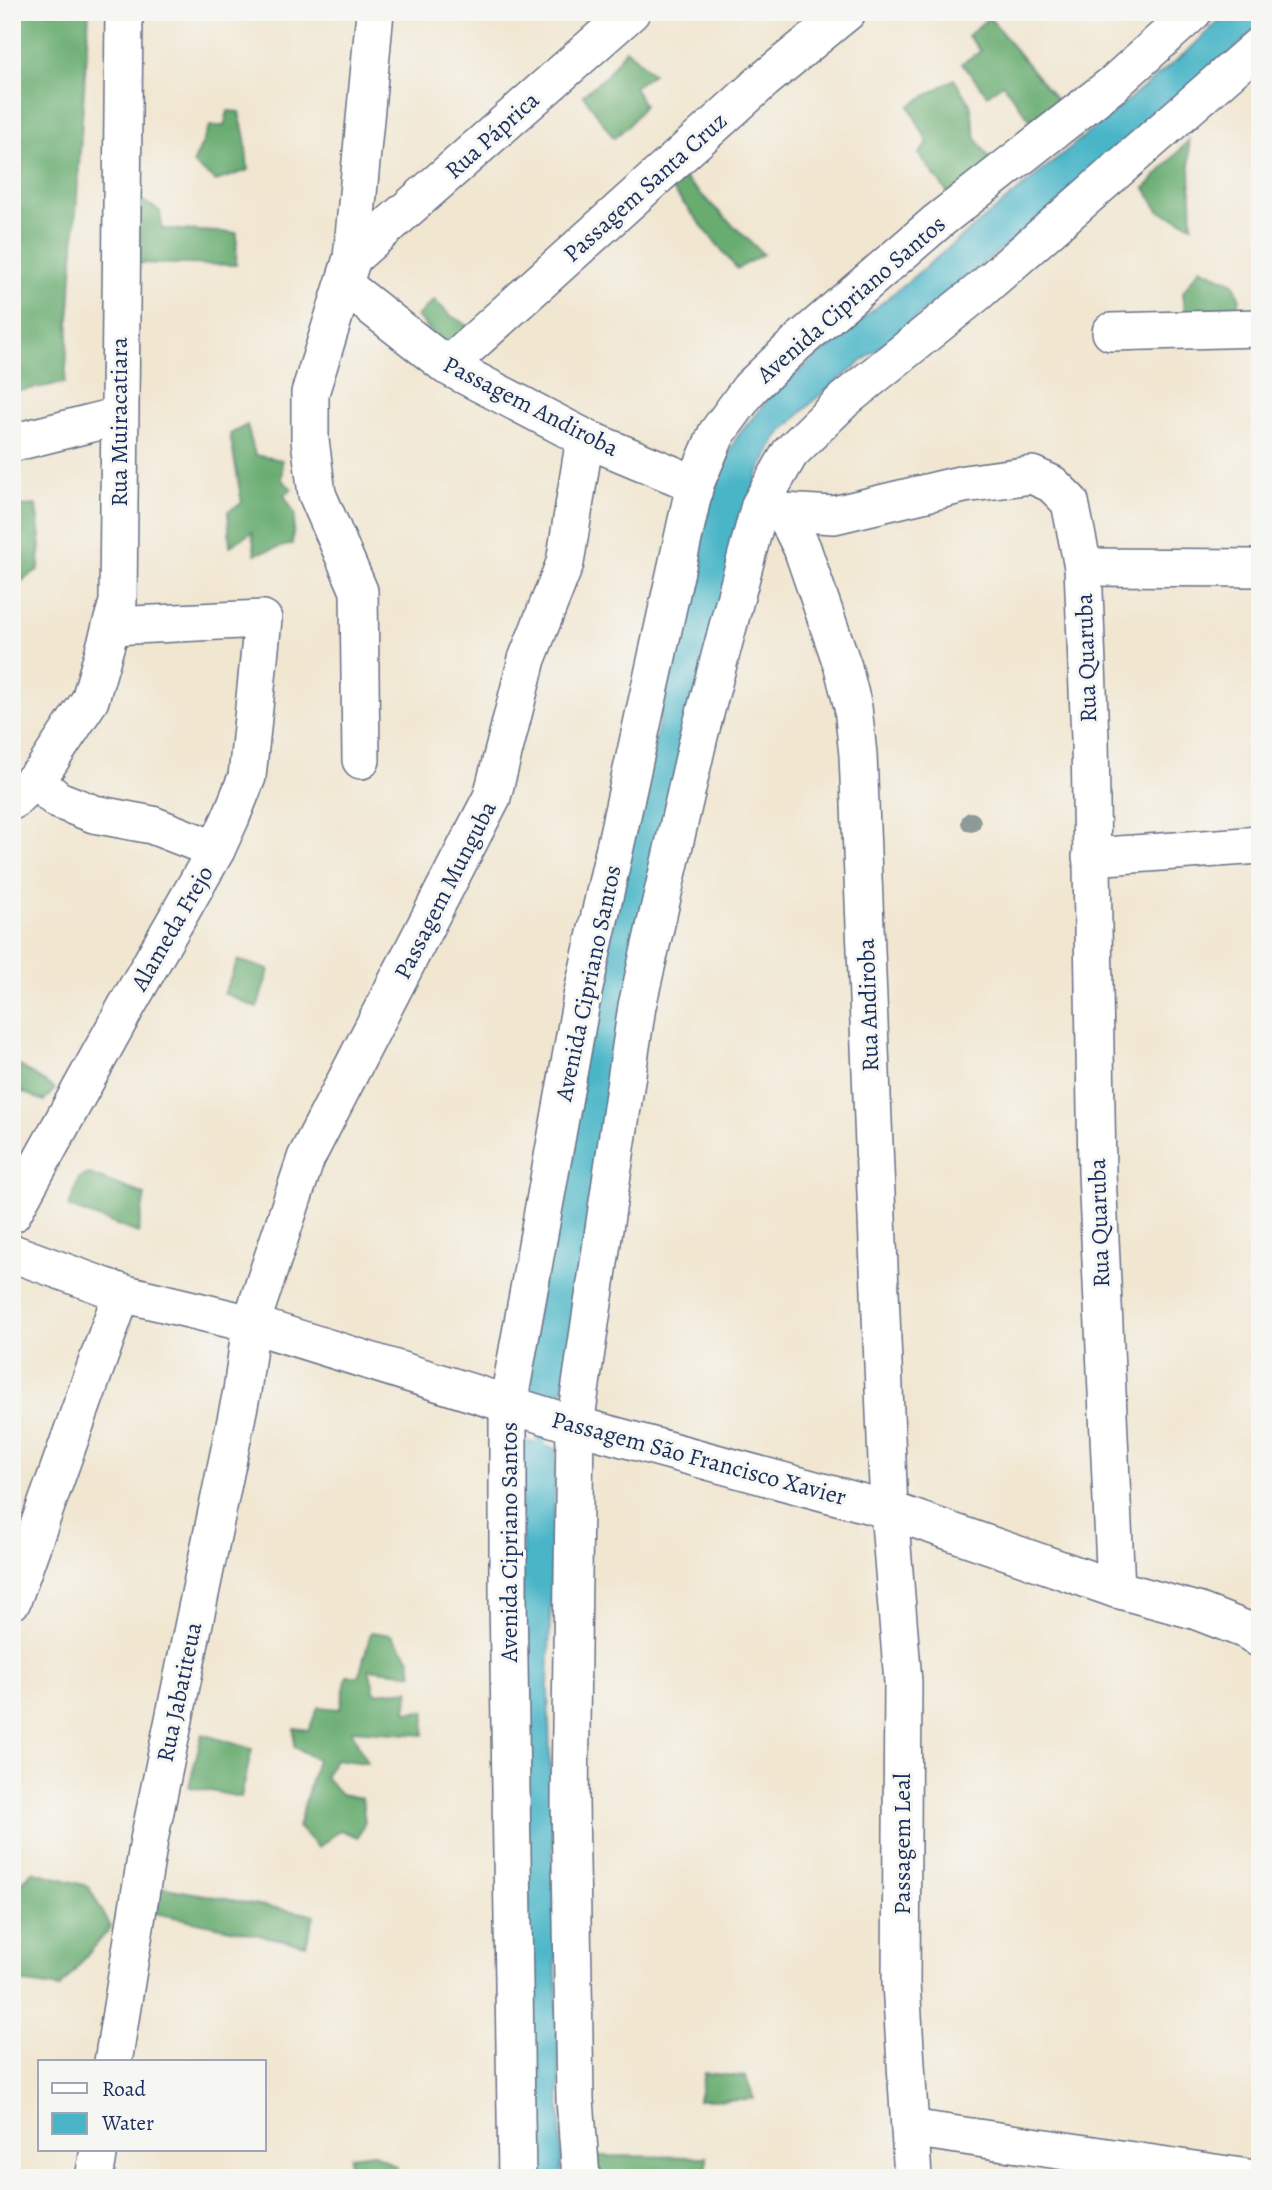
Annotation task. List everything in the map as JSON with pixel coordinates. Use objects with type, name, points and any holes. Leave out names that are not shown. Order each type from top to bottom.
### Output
[{"type":"street","name":"Rua Muiracatiara","points":[[23,791],[43,771],[90,700],[118,602],[124,12]]},
{"type":"street","points":[[361,760],[359,590],[317,494],[310,440],[310,393],[348,271],[375,12]]},
{"type":"street","name":"Rua Páprica","points":[[348,271],[631,12]]},
{"type":"street","name":"Passagem Santa Cruz","points":[[447,366],[764,80],[847,12]]},
{"type":"street","name":"Avenida Cipriano Santos","points":[[517,2178],[508,1596],[516,1407],[583,997],[695,484],[717,433],[750,388],[797,343],[937,222],[1112,85],[1193,12]]},
{"type":"street","points":[[581,2178],[575,2099],[570,1801],[575,1425],[637,1006],[699,736],[790,453],[844,400],[977,293],[1260,45]]},
{"type":"street","name":"Passagem Andiroba","points":[[348,271],[447,366],[585,439],[695,484]]},
{"type":"street","points":[[1111,332],[1260,328]]},
{"type":"street","points":[[12,443],[119,416]]},
{"type":"street","name":"Passagem Munguba","points":[[251,1324],[306,1158],[492,797],[527,659],[565,563],[585,439]]},
{"type":"street","name":"Rua Quaruba","points":[[772,508],[834,515],[964,484],[1032,475],[1052,484],[1070,502],[1083,567],[1090,739],[1097,1173],[1116,1589]]},
{"type":"street","name":"Rua Andiroba","points":[[772,508],[802,548],[843,667],[853,707],[858,755],[889,1510]]},
{"type":"street","points":[[1083,567],[1260,568]]},
{"type":"street","name":"Alameda Frejo","points":[[12,1214],[216,850],[247,777],[263,619],[111,626]]},
{"type":"street","points":[[23,791],[58,800],[94,814],[152,825],[216,850]]},
{"type":"street","points":[[1091,857],[1260,845]]},
{"type":"street","name":"Passagem São Francisco Xavier","points":[[12,1253],[122,1293],[251,1324],[575,1425],[889,1510],[1116,1589],[1197,1611],[1246,1630],[1260,1639]]},
{"type":"street","points":[[12,1601],[122,1293]]},
{"type":"street","name":"Rua Jabatiteua","points":[[113,2060],[149,1840],[242,1391],[251,1324]]},
{"type":"street","name":"Passagem Leal","points":[[889,1510],[903,1682],[901,1983],[913,2178]]},
{"type":"street","points":[[910,2128],[1248,2178]]},
{"type":"street","points":[[94,2178],[99,2152]]},
{"type":"green space","points":[[12,12],[89,12],[65,383],[12,392]]},
{"type":"green space","points":[[989,17],[1059,103],[1034,125],[1003,84],[987,95],[962,63],[981,51],[968,36]]},
{"type":"green space","points":[[626,49],[653,74],[634,87],[644,105],[629,125],[614,138],[583,95],[606,76]]},
{"type":"green space","points":[[954,79],[970,104],[976,138],[995,167],[952,199],[919,154],[928,143],[909,106]]},
{"type":"green space","points":[[228,111],[239,112],[248,170],[216,181],[193,164],[210,126],[224,126]]},
{"type":"green space","points":[[1189,140],[1192,225],[1159,211],[1145,188]]},
{"type":"green space","points":[[684,178],[763,254],[737,269],[671,188]]},
{"type":"green space","points":[[141,200],[160,211],[162,229],[237,233],[236,265],[132,263],[131,232]]},
{"type":"green space","points":[[1200,268],[1234,283],[1240,300],[1231,316],[1186,320],[1183,292]]},
{"type":"green space","points":[[434,300],[450,315],[473,329],[454,343],[438,340],[417,316]]},
{"type":"green space","points":[[247,425],[255,455],[282,460],[282,480],[292,489],[284,495],[295,514],[292,544],[255,554],[252,532],[230,546],[228,511],[242,503],[230,434]]},
{"type":"green space","points":[[36,505],[40,538],[39,569],[20,582],[12,577],[12,507]]},
{"type":"green space","points":[[238,960],[269,970],[257,1008],[224,993]]},
{"type":"green space","points":[[12,1064],[20,1066],[55,1089],[44,1101],[12,1088]]},
{"type":"green space","points":[[89,1174],[145,1195],[138,1233],[69,1207],[79,1178]]},
{"type":"green space","points":[[371,1632],[391,1635],[410,1659],[412,1674],[369,1669],[375,1693],[409,1690],[406,1712],[425,1711],[424,1735],[351,1730],[367,1763],[335,1759],[325,1777],[341,1794],[362,1798],[365,1822],[358,1837],[340,1830],[318,1848],[298,1827],[317,1759],[294,1747],[294,1728],[309,1730],[318,1707],[340,1709],[347,1676],[359,1676]]},
{"type":"green space","points":[[202,1734],[252,1749],[241,1797],[189,1787]]},
{"type":"green space","points":[[32,1871],[88,1886],[111,1927],[60,1988],[12,1981],[12,1894]]},
{"type":"green space","points":[[155,1886],[314,1915],[306,1945],[150,1912]]},
{"type":"green space","points":[[704,2073],[746,2077],[754,2099],[698,2100]]},
{"type":"green space","points":[[373,2153],[397,2167],[397,2178],[348,2178],[350,2156]]},
{"type":"green space","points":[[593,2156],[707,2157],[706,2178],[601,2178]]},
{"type":"water","points":[[1228,12],[1260,12],[1260,26],[1087,180],[814,400],[777,437],[757,476],[562,1394],[523,1389],[582,1059],[710,500],[736,438],[775,391],[1190,49]]},
{"type":"water","points":[[521,1440],[556,1449],[548,1686],[562,2178],[529,2178]]},
{"type":"waterway","points":[[539,1458],[549,1380]]}]
